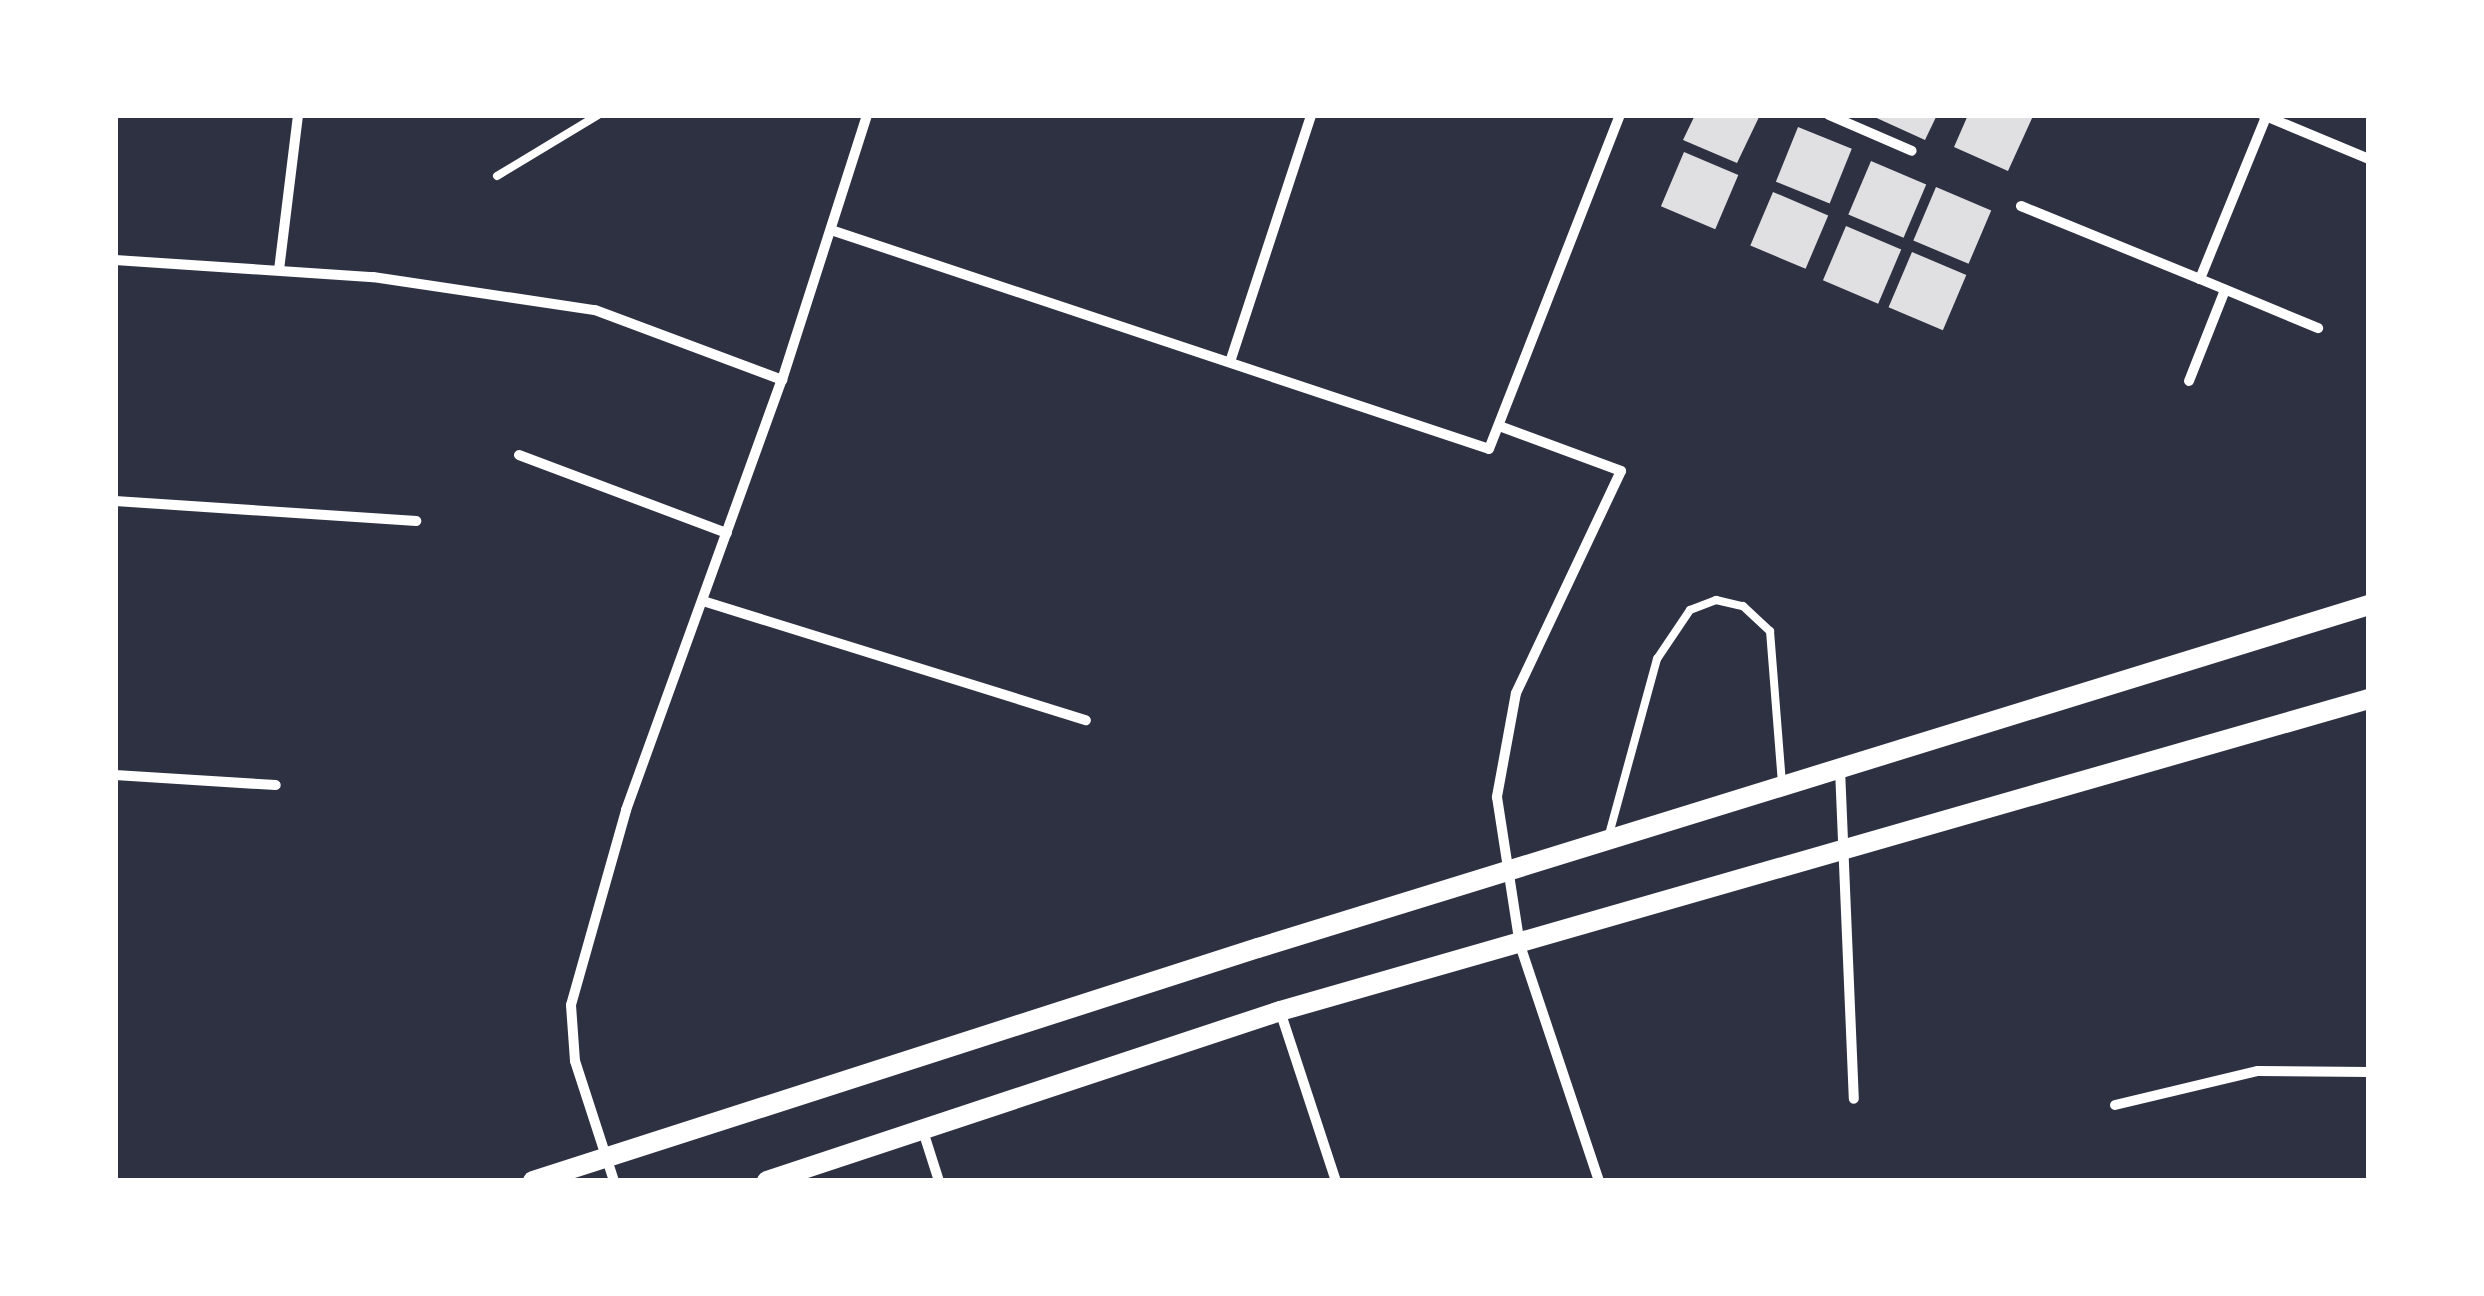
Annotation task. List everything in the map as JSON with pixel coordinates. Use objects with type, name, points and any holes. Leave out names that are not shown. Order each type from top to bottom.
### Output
[{"type":"main road","points":[[533,1181],[2369,605]]},
{"type":"main road","points":[[767,1181],[1280,1011],[2369,699]]},
{"type":"street","points":[[279,270],[298,115]]},
{"type":"street","points":[[614,1181],[575,1061],[571,1005],[626,810],[782,380],[867,115]]},
{"type":"street","points":[[1230,362],[1311,115]]},
{"type":"street","points":[[831,230],[1230,362],[1479,450],[1496,442],[1620,115]]},
{"type":"street","points":[[1829,115],[1912,151]]},
{"type":"street","points":[[2200,279],[2264,116],[2369,158]]},
{"type":"street","points":[[2021,206],[2318,328]]},
{"type":"street","points":[[115,260],[374,277],[595,310],[782,380]]},
{"type":"street","points":[[2189,381],[2226,290]]},
{"type":"street","points":[[1502,427],[1621,470],[1516,693],[1497,797],[1520,945],[1599,1181]]},
{"type":"street","points":[[518,455],[728,533]]},
{"type":"street","points":[[115,501],[416,521]]},
{"type":"street","points":[[703,600],[1086,720]]},
{"type":"street","points":[[1840,769],[1854,1099]]},
{"type":"street","points":[[115,775],[276,785]]},
{"type":"street","points":[[1280,1011],[1336,1181]]},
{"type":"street","points":[[2115,1105],[2258,1072],[2369,1072]]},
{"type":"street","points":[[924,1131],[939,1181]]},
{"type":"lane","points":[[496,176],[598,115]]},
{"type":"lane","points":[[1607,842],[1656,659],[1690,610],[1716,600],[1743,606],[1770,631],[1782,788]]},
{"type":"building","points":[[1695,115],[1760,115],[1737,163],[1683,140]]},
{"type":"building","points":[[1870,115],[1937,115],[1925,140]]},
{"type":"building","points":[[1968,115],[2033,116],[2008,171],[1954,147]]},
{"type":"building","points":[[1798,127],[1852,149],[1830,203],[1776,182]]},
{"type":"building","points":[[1684,152],[1738,175],[1715,229],[1661,206]]},
{"type":"building","points":[[1871,161],[1926,184],[1904,238],[1848,214]]},
{"type":"building","points":[[1936,187],[1991,210],[1969,264],[1913,240]]},
{"type":"building","points":[[1773,192],[1828,215],[1806,269],[1750,245]]},
{"type":"building","points":[[1846,226],[1901,249],[1878,304],[1823,280]]},
{"type":"building","points":[[1912,252],[1966,275],[1943,330],[1889,307]]}]
